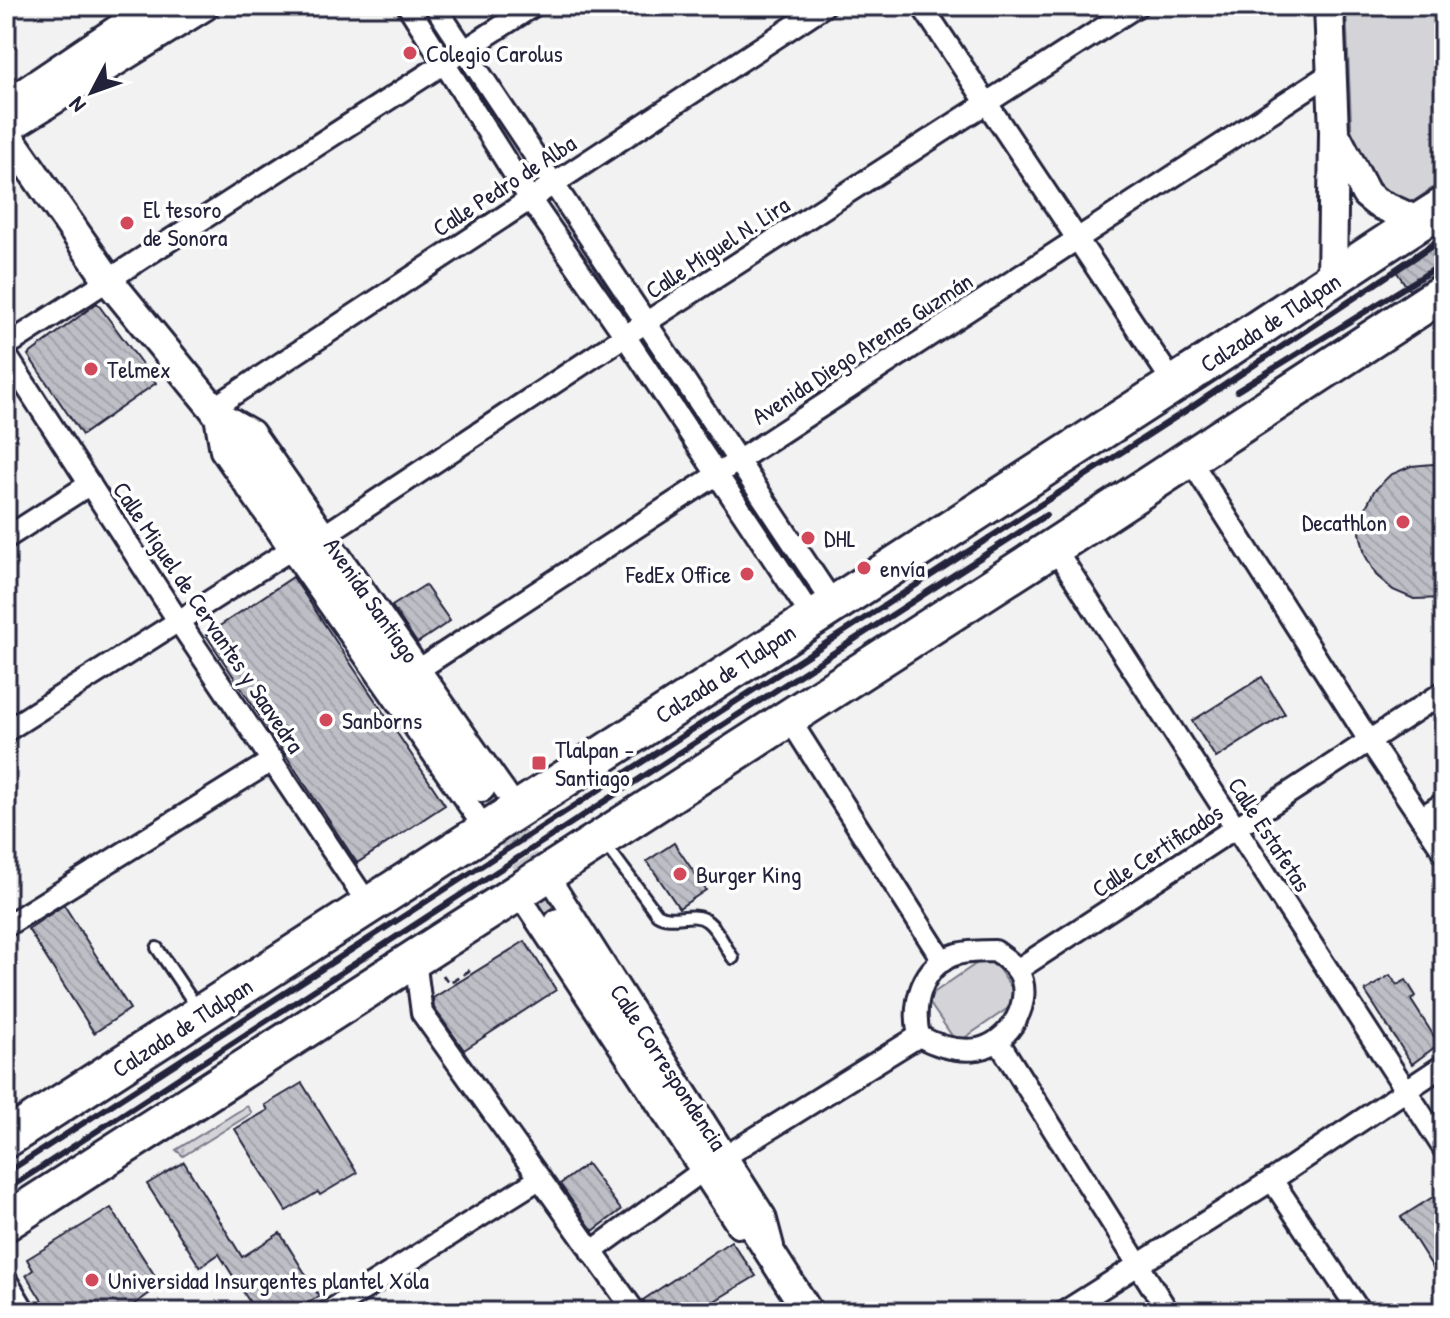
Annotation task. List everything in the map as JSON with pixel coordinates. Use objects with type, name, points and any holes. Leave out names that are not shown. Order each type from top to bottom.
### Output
[{"type":"highway","name":"Calzada de Tlalpan","points":[[6,1139],[370,907],[517,808],[1432,214]]},
{"type":"highway","points":[[6,1222],[1443,295]]},
{"type":"street","points":[[6,105],[153,6]]},
{"type":"street","points":[[6,131],[204,6]]},
{"type":"street","points":[[408,6],[530,199],[716,474],[822,610]]},
{"type":"street","points":[[435,6],[738,460],[822,610]]},
{"type":"street","points":[[6,346],[533,6]]},
{"type":"street","name":"Calle Pedro de Alba","points":[[213,408],[824,6]]},
{"type":"street","points":[[922,6],[1174,384]]},
{"type":"street","name":"Calle Miguel N. Lira","points":[[326,534],[625,336],[1137,6]]},
{"type":"street","points":[[1329,6],[1334,132],[1332,281]]},
{"type":"street","name":"Avenida Diego Arenas Guzmán","points":[[421,668],[1331,73]]},
{"type":"street","name":"Avenida Santiago","points":[[6,131],[109,281],[213,408],[481,787]]},
{"type":"street","points":[[1334,132],[1366,194],[1377,203],[1432,214]]},
{"type":"street","name":"Calle Miguel de Cervantes y Saavedra","points":[[6,355],[179,622],[370,907]]},
{"type":"street","name":"Avenida Santiago","points":[[213,408],[253,431],[517,808]]},
{"type":"street","name":"Avenida Santiago","points":[[213,408],[221,451],[486,830]]},
{"type":"street","points":[[1189,458],[1444,852]]},
{"type":"street","points":[[6,538],[90,484]]},
{"type":"street","name":"Calle Estafetas","points":[[1054,547],[1444,1149]]},
{"type":"street","points":[[6,731],[290,550]]},
{"type":"street","name":"Calle Certificados","points":[[1017,970],[1444,692]]},
{"type":"street","points":[[788,717],[943,961]]},
{"type":"street","points":[[6,926],[273,760]]},
{"type":"street","points":[[1421,818],[1444,803]]},
{"type":"street","name":"Calle Correspondencia","points":[[532,884],[726,1156],[765,1216],[778,1265]]},
{"type":"street","name":"Calle Correspondencia","points":[[532,884],[701,1172],[741,1232],[778,1265]]},
{"type":"street","name":"Calle Correspondencia","points":[[559,923],[808,1312]]},
{"type":"street","points":[[995,951],[1017,970],[1023,983],[1024,1000],[1014,1022],[998,1041],[981,1048],[963,1049],[939,1047],[919,1036],[915,1017],[919,996],[926,977],[943,961],[956,955],[995,951]]},
{"type":"street","points":[[415,960],[422,1013],[635,1312]]},
{"type":"street","points":[[726,1156],[919,1036]]},
{"type":"street","points":[[998,1041],[1168,1312]]},
{"type":"street","points":[[1064,1312],[1272,1180],[1444,1065]]},
{"type":"street","points":[[591,1252],[701,1172]]},
{"type":"street","points":[[328,1312],[539,1179]]},
{"type":"street","points":[[1272,1180],[1360,1312]]},
{"type":"street","points":[[6,1280],[25,1312]]},
{"type":"lane","points":[[601,839],[657,914],[665,918],[696,917],[706,920],[733,958]]},
{"type":"lane","points":[[157,948],[202,1014]]},
{"type":"green space","points":[[1346,6],[1444,6],[1444,180],[1408,205],[1378,195],[1352,146]]},
{"type":"green space","points":[[989,955],[1020,1000],[957,1043],[926,998]]},
{"type":"green space","points":[[247,1106],[252,1113],[183,1156],[176,1150]]},
{"type":"building","points":[[1444,234],[1444,270],[1409,290],[1394,268]]},
{"type":"building","name":"Telmex","points":[[97,303],[156,383],[82,435],[28,355]]},
{"type":"building","name":"Decathlon","points":[[1411,466],[1444,466],[1444,598],[1414,599],[1393,590],[1376,575],[1365,555],[1360,533],[1364,511],[1374,491],[1390,475]]},
{"type":"building","name":"Sanborns","points":[[293,577],[445,805],[357,863],[206,635]]},
{"type":"building","points":[[425,585],[450,621],[417,643],[392,606]]},
{"type":"building","points":[[1262,677],[1285,714],[1216,758],[1192,721]]},
{"type":"building","points":[[674,843],[706,890],[679,908],[647,861]]},
{"type":"building","points":[[64,905],[130,1009],[94,1033],[28,929]]},
{"type":"building","points":[[525,941],[556,990],[464,1050],[434,1008],[433,998]]},
{"type":"building","points":[[1390,975],[1397,985],[1406,980],[1416,996],[1411,1000],[1439,1044],[1412,1064],[1365,991]]},
{"type":"building","points":[[302,1083],[357,1173],[286,1211],[235,1129],[268,1110],[265,1105]]},
{"type":"building","points":[[184,1162],[242,1257],[280,1233],[319,1296],[294,1312],[256,1312],[219,1254],[200,1267],[147,1184]]},
{"type":"building","points":[[587,1164],[621,1210],[593,1231],[560,1184]]},
{"type":"building","points":[[1444,1190],[1444,1285],[1401,1217]]},
{"type":"building","points":[[111,1208],[161,1285],[124,1312],[49,1312],[26,1275],[33,1270],[27,1259]]},
{"type":"building","points":[[731,1241],[756,1276],[696,1312],[652,1312],[643,1300]]},
{"type":"tunnel","points":[[481,787],[559,923]]},
{"type":"railway","points":[[6,1173],[1190,408],[1444,238]]},
{"type":"railway","points":[[1237,391],[1444,263]]},
{"type":"railway","points":[[6,1190],[1046,515]]},
{"type":"place","name":"Colegio Carolus","points":[[410,53]]},
{"type":"place","name":"El tesoro de Sonora","points":[[127,223]]},
{"type":"place","name":"Telmex","points":[[91,369]]},
{"type":"place","name":"Decathlon","points":[[1403,522]]},
{"type":"place","name":"DHL","points":[[808,538]]},
{"type":"place","name":"envía","points":[[864,568]]},
{"type":"place","name":"FedEx Office","points":[[747,574]]},
{"type":"place","name":"Sanborns","points":[[326,720]]},
{"type":"place","name":"Tlalpan - Santiago","points":[[539,763]]},
{"type":"place","name":"Burger King","points":[[680,874]]},
{"type":"place","name":"Universidad Insurgentes plantel Xola","points":[[92,1280]]}]
